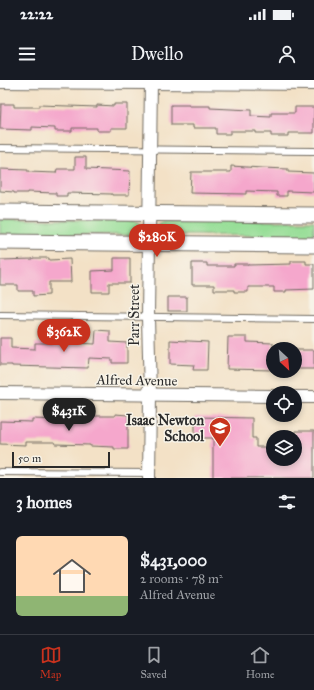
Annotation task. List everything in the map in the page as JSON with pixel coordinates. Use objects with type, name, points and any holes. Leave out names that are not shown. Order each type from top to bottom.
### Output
[{"type":"street","points":[[0,82],[314,84]]},
{"type":"street","name":"Parr Street","points":[[149,476],[150,395],[148,317],[151,82]]},
{"type":"street","points":[[0,212],[314,216]]},
{"type":"street","points":[[0,242],[314,245]]},
{"type":"street","name":"Alfred Avenue","points":[[0,393],[266,396]]},
{"type":"street","points":[[302,397],[314,397]]},
{"type":"lane","points":[[0,148],[314,151]]},
{"type":"lane","points":[[0,315],[314,319]]},
{"type":"lane","points":[[0,472],[149,476]]},
{"type":"green space","points":[[0,219],[135,221],[142,226],[142,228],[140,232],[134,235],[0,234]]},
{"type":"green space","points":[[162,221],[314,221],[314,236],[166,235],[159,229],[159,225]]},
{"type":"building","points":[[1,104],[14,104],[14,107],[39,107],[39,105],[97,107],[97,105],[114,106],[114,104],[127,104],[127,128],[111,128],[111,131],[97,131],[97,128],[72,128],[72,131],[55,131],[55,128],[32,127],[32,130],[0,129]]},
{"type":"building","points":[[171,105],[210,106],[210,108],[251,110],[251,116],[271,117],[271,113],[295,113],[295,107],[314,107],[314,133],[288,133],[288,136],[271,136],[271,133],[255,133],[255,131],[230,131],[230,134],[216,134],[216,128],[193,128],[193,125],[171,125]]},
{"type":"building","points":[[75,157],[86,157],[86,169],[130,171],[129,195],[67,193],[67,196],[56,196],[56,193],[14,193],[0,191],[0,169],[56,173],[57,169],[75,169]]},
{"type":"building","points":[[231,166],[288,169],[288,172],[314,173],[314,192],[287,191],[287,196],[277,196],[277,192],[246,191],[246,194],[190,193],[191,172],[231,172]]},
{"type":"building","points":[[49,258],[49,260],[70,259],[71,282],[49,282],[49,295],[33,296],[33,291],[18,291],[18,285],[0,285],[0,260]]},
{"type":"building","points":[[114,258],[130,258],[130,283],[109,283],[109,292],[92,292],[92,271],[114,270]]},
{"type":"building","points":[[291,261],[306,261],[306,264],[314,264],[314,289],[274,292],[274,287],[248,287],[248,292],[234,292],[234,290],[214,290],[214,285],[192,285],[192,263],[207,263],[207,266],[234,266],[234,264],[291,264]]},
{"type":"building","points":[[168,297],[187,297],[187,311],[168,311]]},
{"type":"building","points":[[96,330],[110,331],[110,342],[127,343],[127,363],[112,363],[112,359],[89,358],[88,368],[0,365],[0,338],[11,338],[11,348],[35,349],[35,343],[52,342],[95,344]]},
{"type":"building","points":[[228,337],[247,337],[247,342],[266,343],[266,370],[227,369]]},
{"type":"building","points":[[170,340],[208,342],[207,370],[193,370],[194,365],[170,364]]},
{"type":"building","points":[[302,350],[314,350],[314,369],[302,369]]},
{"type":"building","points":[[115,414],[128,415],[128,449],[114,449],[114,447],[90,445],[55,444],[55,442],[26,442],[26,445],[0,444],[0,421],[32,422],[32,419],[90,421],[90,416],[115,416]]},
{"type":"building","points":[[195,417],[252,418],[252,438],[256,438],[256,447],[266,447],[266,466],[302,466],[302,431],[314,431],[314,478],[213,478],[213,438],[195,438]]},
{"type":"place","name":"Isaac Newton School","points":[[220,448]]}]
